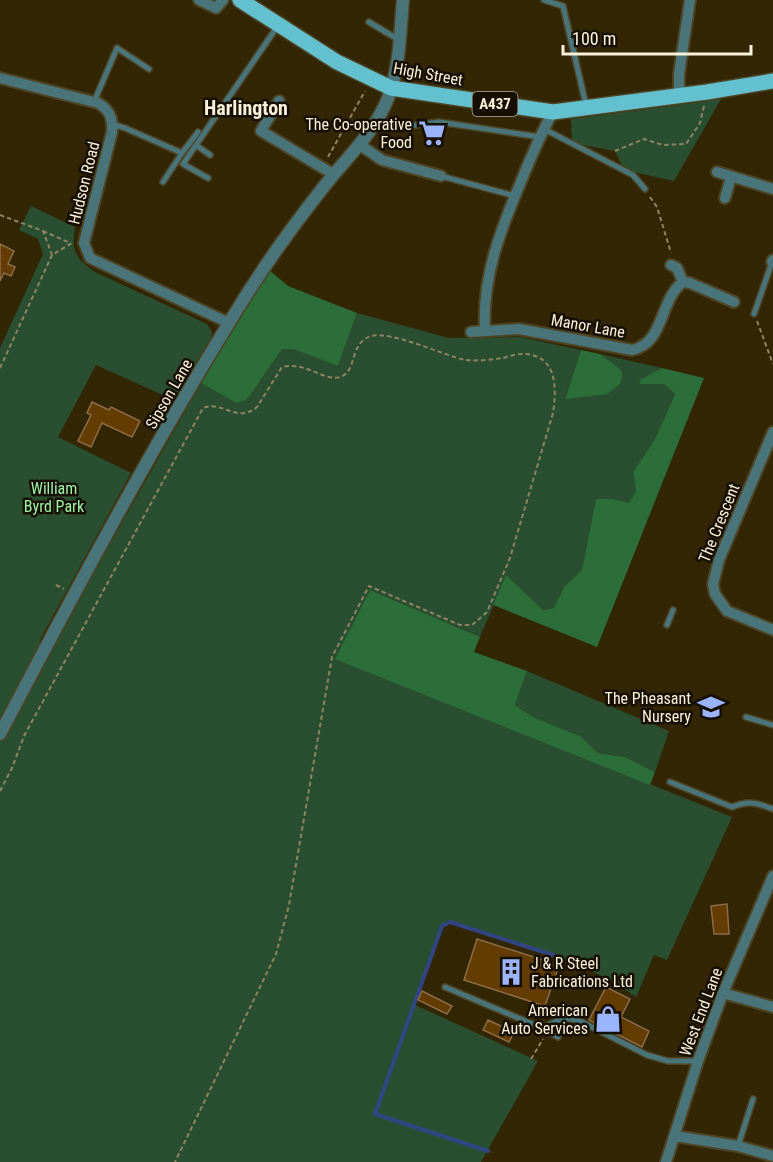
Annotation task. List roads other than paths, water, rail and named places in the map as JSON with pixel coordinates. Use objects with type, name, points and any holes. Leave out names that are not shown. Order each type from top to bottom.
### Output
[{"type":"main road","name":"High Street","points":[[240,0],[337,62],[391,88],[553,112],[773,81]]},
{"type":"street","points":[[199,0],[216,8],[223,0]]},
{"type":"street","name":"Sipson Lane","points":[[0,734],[75,594],[229,323],[328,171],[360,145],[377,121],[396,70],[403,0]]},
{"type":"street","points":[[679,95],[679,74],[690,0]]},
{"type":"street","points":[[0,78],[94,102]]},
{"type":"street","points":[[279,101],[261,131],[328,171]]},
{"type":"street","name":"Hudson Road","points":[[94,102],[105,108],[112,118],[112,124],[84,243],[87,254],[94,261],[229,323]]},
{"type":"street","points":[[485,330],[484,309],[493,255],[515,196],[553,112]]},
{"type":"street","points":[[360,145],[382,160],[441,176]]},
{"type":"street","points":[[717,172],[773,189]]},
{"type":"street","points":[[725,198],[731,177]]},
{"type":"street","points":[[670,265],[677,268],[683,282],[734,302]]},
{"type":"street","name":"Manor Lane","points":[[471,332],[519,329],[632,350],[641,348],[653,338],[673,291],[683,282]]},
{"type":"street","name":"The Crescent","points":[[773,432],[719,560],[713,584],[715,594],[727,610],[773,630]]},
{"type":"street","name":"West End Lane","points":[[666,1162],[698,1061],[723,993],[773,876]]},
{"type":"street","points":[[723,993],[773,1007]]},
{"type":"street","points":[[675,1136],[738,1146],[773,1156]]},
{"type":"lane","points":[[544,0],[563,6],[586,107]]},
{"type":"lane","points":[[369,22],[399,40]]},
{"type":"lane","points":[[208,178],[183,164],[278,26]]},
{"type":"lane","points":[[94,102],[117,48],[149,69]]},
{"type":"lane","points":[[377,121],[409,126],[439,122],[542,133],[633,175],[645,189]]},
{"type":"lane","points":[[112,124],[182,153]]},
{"type":"lane","points":[[163,182],[198,132]]},
{"type":"lane","points":[[196,145],[210,155]]},
{"type":"lane","points":[[441,176],[515,196]]},
{"type":"lane","points":[[754,314],[773,261]]},
{"type":"lane","points":[[667,625],[673,610]]},
{"type":"lane","points":[[746,717],[773,724]]},
{"type":"lane","points":[[670,782],[732,807],[752,802],[773,809]]},
{"type":"lane","points":[[444,987],[558,1037]]},
{"type":"lane","points":[[545,1030],[568,1016],[647,1055],[668,1061],[698,1061]]},
{"type":"lane","points":[[738,1146],[753,1099]]},
{"type":"waterway","points":[[488,1151],[375,1114],[442,926],[450,922],[556,956]]},
{"type":"place","name":"The Co-operative Food","points":[[432,133]]},
{"type":"place","name":"The Pheasant Nursery","points":[[711,707]]},
{"type":"place","name":"J & R Steel Fabrications Ltd","points":[[511,972]]},
{"type":"place","name":"American Auto Services","points":[[608,1019]]},
{"type":"district","name":"Harlington","points":[[246,108]]},
{"type":"park label","name":"William Byrd Park","points":[[54,497]]}]
